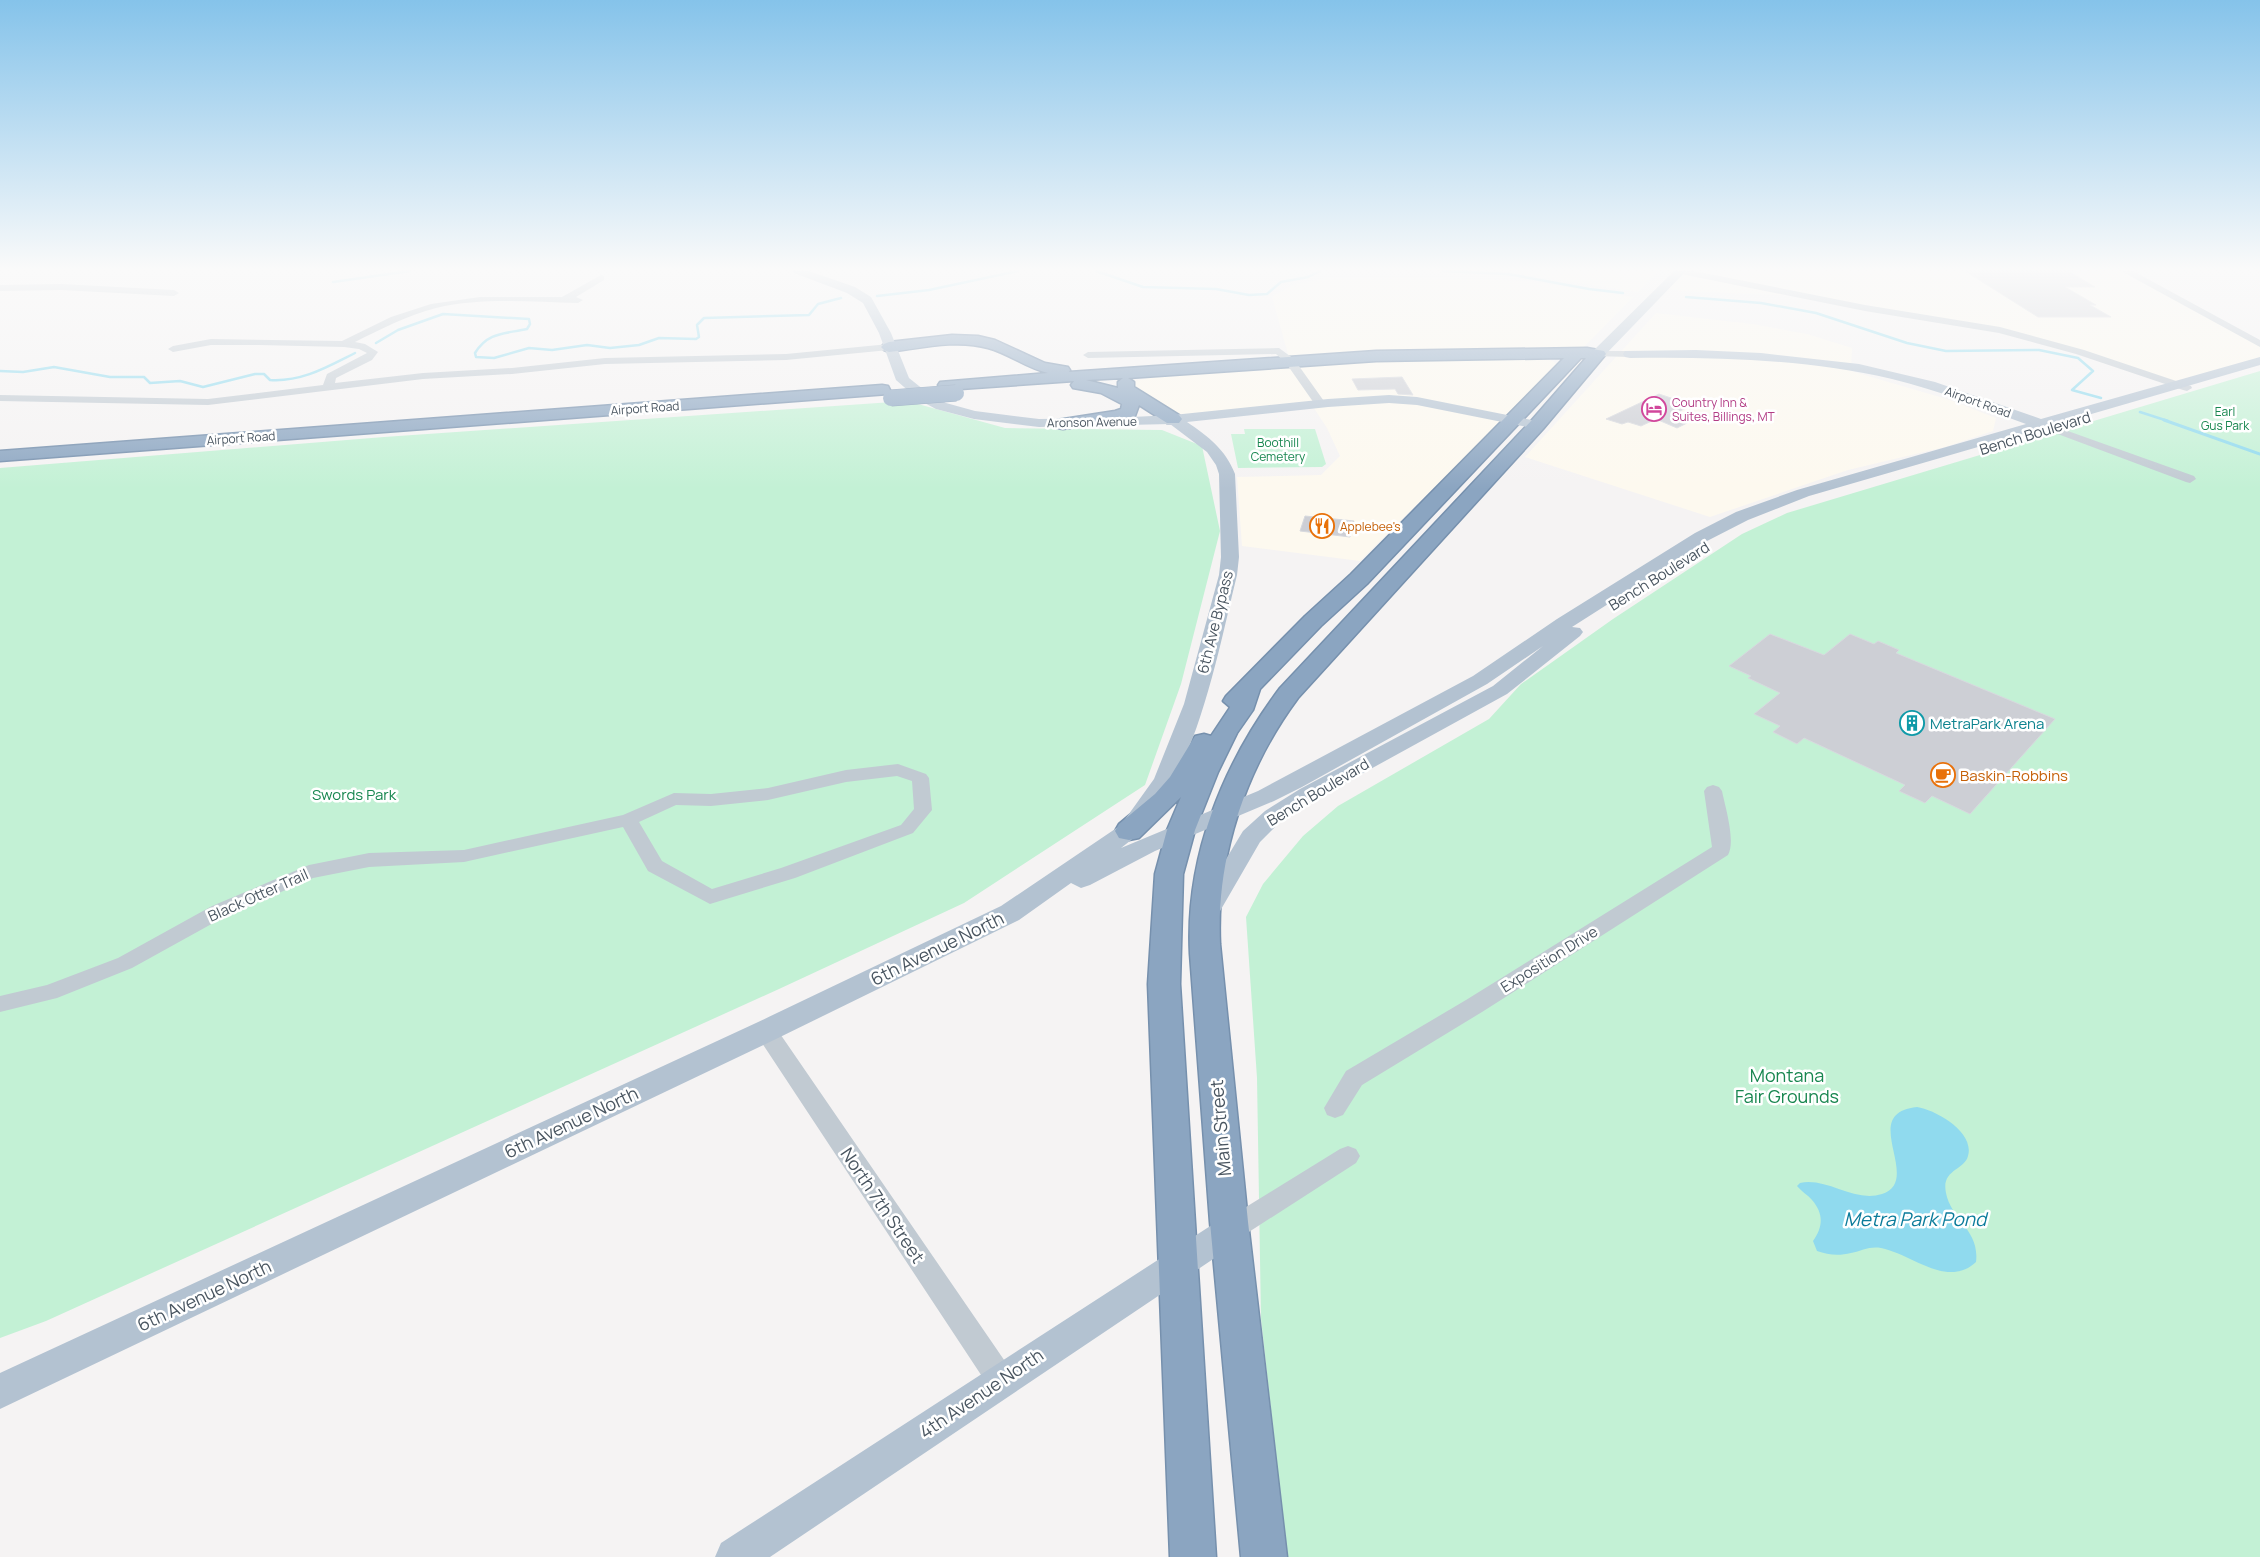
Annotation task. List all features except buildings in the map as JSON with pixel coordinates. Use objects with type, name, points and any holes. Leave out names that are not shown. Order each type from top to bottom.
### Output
[{"type":"highway","points":[[889,347],[924,344]]},
{"type":"highway","points":[[947,387],[995,365],[998,356],[993,350],[972,344]]},
{"type":"highway","points":[[994,344],[1033,365],[1046,369],[1156,371]]},
{"type":"highway","points":[[947,387],[1290,361],[1414,354],[1589,348]]},
{"type":"highway","points":[[1129,831],[1164,800],[1180,782],[1194,756],[1229,706],[1313,621],[1360,579],[1496,438],[1504,418],[1501,413],[1519,398],[1543,388],[1589,348]]},
{"type":"highway","name":"Main Street","points":[[1264,1557],[1229,1231],[1207,975],[1205,916],[1213,854],[1225,813],[1248,758],[1274,712],[1289,693],[1537,425],[1589,348]]},
{"type":"highway","points":[[1180,424],[1132,394],[1126,389],[1126,382],[1143,376],[1193,368]]},
{"type":"highway","points":[[947,387],[1091,385],[1110,390],[1132,403],[1129,412],[1118,416],[1063,424]]},
{"type":"highway","name":"Airport Road","points":[[0,456],[610,411],[703,409],[947,387]]},
{"type":"highway","points":[[1193,1557],[1164,984],[1169,874],[1181,830],[1205,772],[1224,732],[1241,710],[1248,688]]},
{"type":"main road","name":"Aronson Avenue","points":[[888,344],[904,380],[912,390],[942,406],[994,419],[1063,424],[1180,424]]},
{"type":"main road","points":[[1589,348],[1594,344]]},
{"type":"main road","name":"Airport Road","points":[[1630,354],[1724,353],[1767,356],[1868,370],[1933,386],[2045,426]]},
{"type":"main road","name":"Bench Boulevard","points":[[1010,913],[1146,845],[1266,796],[1322,766],[1480,680],[1564,623],[1728,523],[1803,493],[2077,417],[2260,361]]},
{"type":"main road","points":[[1180,424],[1320,404],[1389,399],[1417,401],[1537,425]]},
{"type":"main road","points":[[1453,409],[1489,427],[1496,438]]},
{"type":"main road","name":"6th Ave Bypass","points":[[1129,831],[1165,780],[1194,704],[1228,575],[1230,557],[1229,508],[1224,466],[1209,446],[1180,424]]},
{"type":"main road","name":"Bench Boulevard","points":[[1205,916],[1251,837],[1273,816],[1308,794],[1500,690],[1583,624],[1721,537],[1764,516],[1806,500],[2045,426]]},
{"type":"main road","name":"6th Avenue North","points":[[0,1391],[766,1031],[1010,913],[1129,831]]},
{"type":"main road","name":"4th Avenue North","points":[[735,1557],[1177,1263],[1229,1231]]},
{"type":"street","points":[[173,349],[202,344]]},
{"type":"street","points":[[321,344],[361,346],[373,352],[368,358],[331,376],[328,388]]},
{"type":"street","points":[[2050,344],[2181,386]]},
{"type":"street","points":[[0,398],[178,403],[244,399],[423,376],[512,371],[605,361],[786,357],[889,347]]},
{"type":"street","name":"Airport Road","points":[[1589,348],[1630,354]]},
{"type":"street","points":[[1088,355],[1274,351],[1284,354],[1320,404]]},
{"type":"street","name":"Airport Road","points":[[2045,426],[2190,479]]},
{"type":"street","name":"Black Otter Trail","points":[[0,1004],[50,992],[125,963],[219,911],[310,872],[369,860],[464,856],[628,820],[674,799],[711,800],[768,794],[846,776],[898,770],[920,778],[923,810],[907,829],[788,873],[710,896],[655,866],[628,820]]},
{"type":"street","name":"Exposition Drive","points":[[1335,1108],[1354,1078],[1491,996],[1721,850],[1713,791]]},
{"type":"street","name":"North 7th Street","points":[[766,1031],[1001,1380]]},
{"type":"street","points":[[1229,1231],[1348,1156]]},
{"type":"shaded area","points":[[1285,344],[1587,344],[1578,353],[1290,361]]},
{"type":"shaded area","points":[[1628,344],[1838,344],[1852,348],[1851,371],[1950,400],[1996,418],[1993,431],[1945,447],[1848,470],[1710,517],[1525,457]]},
{"type":"shaded area","points":[[2044,344],[2260,344],[2260,361],[2175,384]]},
{"type":"shaded area","points":[[1531,356],[1553,361],[1557,365],[1360,561],[1242,546],[1237,477],[1321,475],[1340,456],[1327,428],[1310,402],[1179,415],[1129,386],[1134,381],[1185,372],[1276,366]]},
{"type":"green space","name":"Montana Fair Grounds","points":[[2260,371],[2260,1557],[1287,1557],[1261,1319],[1257,1078],[1246,917],[1263,884],[1303,836],[1338,806],[1489,719],[1521,684],[1613,619],[1742,534],[1787,513]]},
{"type":"green space","name":"Swords Park","points":[[907,401],[1005,428],[1162,430],[1202,446],[1220,531],[1181,684],[1145,785],[964,903],[779,989],[46,1321],[0,1338],[0,468],[384,437]]},
{"type":"green space","name":"Boothill Cemetery","points":[[1244,429],[1315,429],[1326,464],[1322,467],[1238,468],[1231,434],[1245,434]]},
{"type":"water","name":"Metra Park Pond","points":[[1917,1107],[1943,1117],[1960,1131],[1966,1139],[1969,1147],[1966,1161],[1950,1175],[1945,1185],[1953,1211],[1970,1233],[1974,1242],[1976,1262],[1965,1269],[1953,1272],[1929,1267],[1893,1251],[1881,1248],[1869,1248],[1838,1255],[1817,1251],[1813,1241],[1820,1226],[1819,1210],[1812,1200],[1797,1186],[1800,1183],[1810,1182],[1820,1183],[1861,1195],[1872,1196],[1882,1194],[1893,1186],[1897,1175],[1891,1133],[1892,1121],[1900,1112]]},
{"type":"waterway","points":[[482,344],[475,353],[476,357],[494,358],[529,348],[552,350],[587,345],[610,348],[643,344]]},
{"type":"waterway","points":[[1910,344],[1946,351],[2039,350],[2078,358],[2093,371],[2072,390],[2101,398]]},
{"type":"waterway","points":[[0,371],[23,372],[54,367],[110,377],[144,377],[150,383],[180,381],[203,387],[255,374],[264,374],[270,380],[293,379],[314,373],[355,353]]},
{"type":"waterway","points":[[2140,412],[2168,421]]},
{"type":"waterway","points":[[2164,420],[2260,454]]},
{"type":"place","name":"Country Inn & Suites, Billings, MT","points":[[1654,409]]},
{"type":"place","name":"Applebee's","points":[[1322,526]]},
{"type":"place","name":"MetraPark Arena","points":[[1912,723]]},
{"type":"place","name":"Baskin-Robbins","points":[[1943,775]]},
{"type":"park label","name":"Earl Gus Park","points":[[2225,418]]}]
